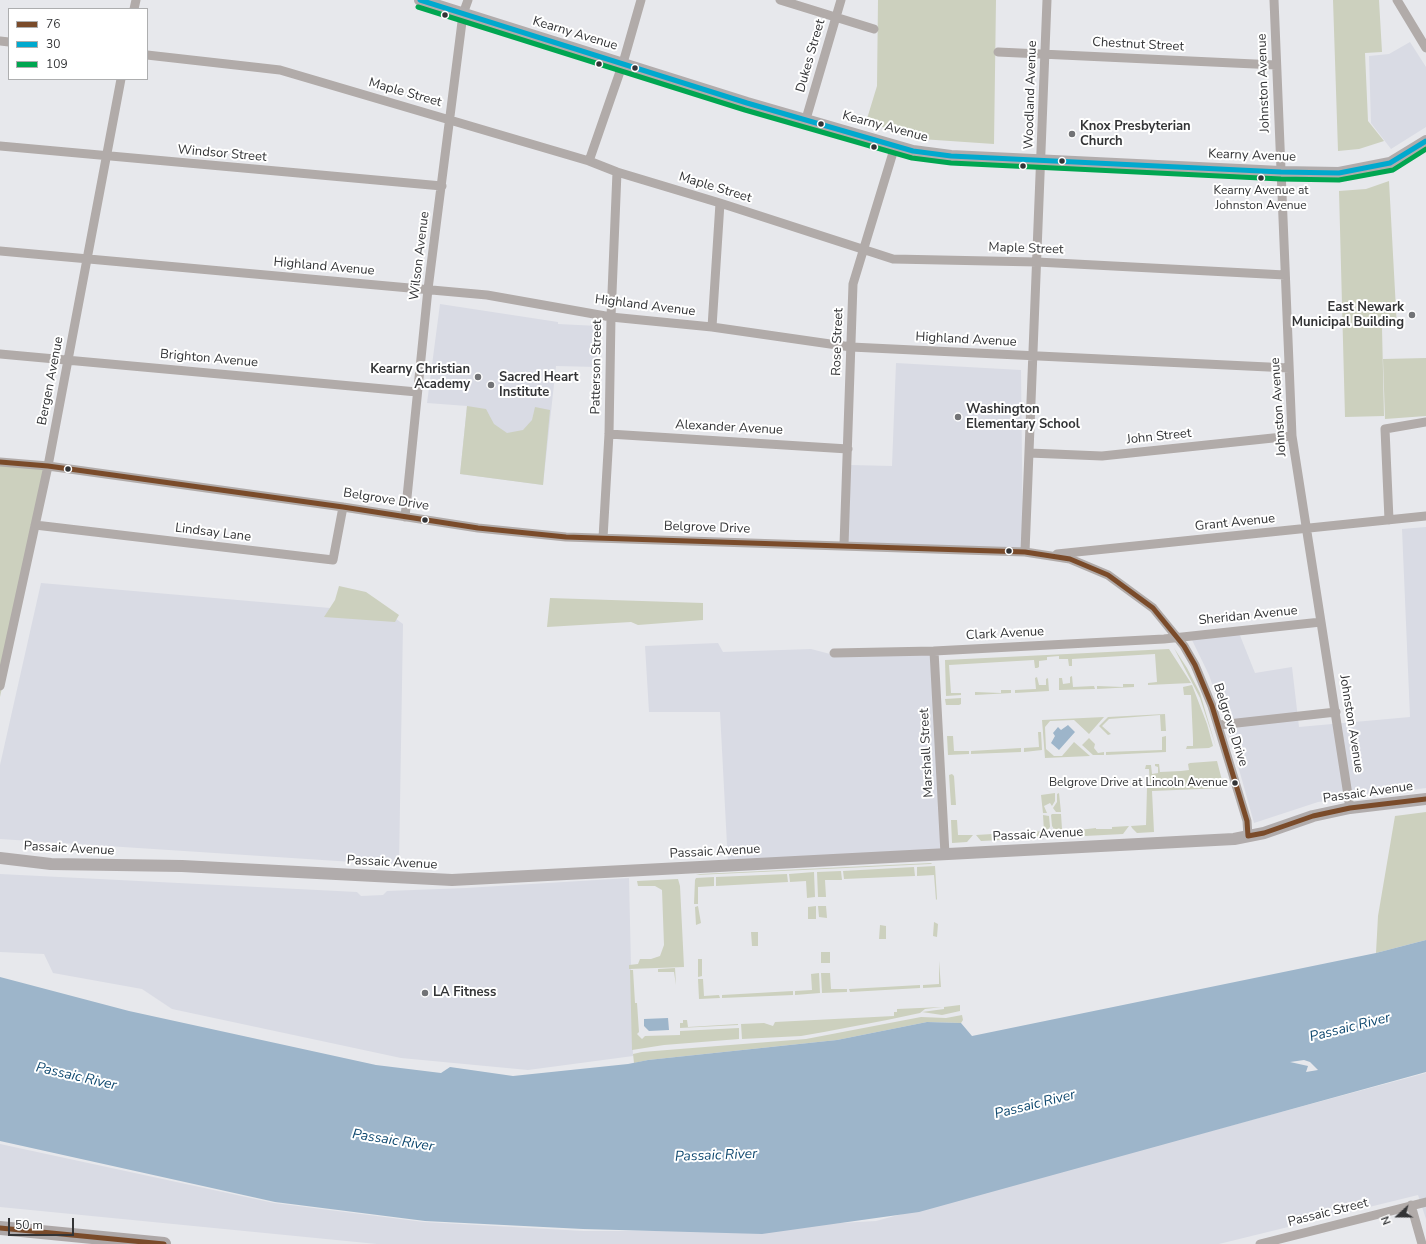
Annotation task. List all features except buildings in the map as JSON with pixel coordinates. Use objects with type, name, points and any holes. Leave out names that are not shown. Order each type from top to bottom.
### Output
[{"type":"highway","points":[[0,1228],[159,1244]]},
{"type":"highway","points":[[0,1228],[164,1244]]},
{"type":"main road","name":"Kearny Avenue","points":[[420,0],[747,103],[913,151],[951,156],[1281,172],[1356,171],[1395,160],[1426,141]]},
{"type":"main road","name":"Passaic Avenue","points":[[0,858],[51,864],[189,867],[452,880],[1234,839],[1264,833],[1313,816],[1350,808],[1426,799]]},
{"type":"street","name":"Wilson Avenue","points":[[405,516],[416,392],[428,289],[463,14],[468,0]]},
{"type":"street","points":[[589,161],[623,63],[642,0]]},
{"type":"street","points":[[780,0],[874,29]]},
{"type":"street","name":"Dukes Street","points":[[806,119],[841,0]]},
{"type":"street","name":"Woodland Avenue","points":[[1025,552],[1048,0]]},
{"type":"street","name":"Johnston Avenue","points":[[1274,0],[1292,436],[1350,808]]},
{"type":"street","points":[[1396,0],[1426,48]]},
{"type":"street","name":"Chestnut Street","points":[[998,52],[1276,65]]},
{"type":"street","name":"Maple Street","points":[[148,55],[280,70],[589,161],[617,172],[720,203],[893,259],[1037,262],[1285,275]]},
{"type":"street","name":"Bergen Avenue","points":[[0,686],[48,466],[105,157],[121,80]]},
{"type":"street","name":"Windsor Street","points":[[0,146],[105,157],[442,186]]},
{"type":"street","name":"Rose Street","points":[[844,545],[853,284],[895,146]]},
{"type":"street","name":"Patterson Street","points":[[603,538],[609,434],[611,317],[617,172]]},
{"type":"street","points":[[712,327],[720,203]]},
{"type":"street","name":"Highland Avenue","points":[[0,251],[428,289],[525,300],[611,317],[712,327],[851,347],[1289,368]]},
{"type":"street","name":"Brighton Avenue","points":[[0,354],[265,377],[416,392]]},
{"type":"street","points":[[1389,520],[1385,429],[1426,422]]},
{"type":"street","name":"Alexander Avenue","points":[[609,434],[848,449]]},
{"type":"street","name":"John Street","points":[[1029,453],[1102,456],[1292,436]]},
{"type":"street","name":"Belgrove Drive","points":[[0,462],[48,466],[343,507],[478,528],[566,537],[1025,552],[1070,559],[1108,575],[1153,608],[1178,637],[1195,665],[1218,725],[1247,821],[1248,836]]},
{"type":"street","name":"Lindsay Lane","points":[[35,525],[333,560],[343,507]]},
{"type":"street","name":"Grant Avenue","points":[[1046,555],[1426,516]]},
{"type":"street","name":"Sheridan Avenue","points":[[1178,637],[1321,622]]},
{"type":"street","name":"Clark Avenue","points":[[834,652],[934,651],[1178,637]]},
{"type":"street","name":"Marshall Street","points":[[934,651],[945,854]]},
{"type":"street","points":[[1218,725],[1336,712]]},
{"type":"street","name":"Passaic Street","points":[[1260,1244],[1426,1202]]},
{"type":"street","points":[[1410,1206],[1422,1244]]},
{"type":"shaded area","points":[[1410,42],[1426,67],[1426,127],[1391,149],[1371,123],[1369,56],[1389,54]]},
{"type":"shaded area","name":"Sacred Heart Institute","points":[[440,304],[558,322],[558,324],[598,326],[597,367],[556,366],[543,485],[460,474],[467,406],[427,403]]},
{"type":"shaded area","name":"Washington Elementary School","points":[[896,363],[1021,370],[1023,549],[847,545],[850,465],[892,466]]},
{"type":"shaded area","points":[[1426,527],[1426,788],[1318,802],[1254,823],[1228,730],[1209,675],[1192,640],[1237,628],[1255,673],[1292,667],[1299,727],[1410,717],[1402,529]]},
{"type":"shaded area","points":[[41,583],[388,613],[403,624],[399,865],[0,839],[0,765]]},
{"type":"shaded area","points":[[718,643],[723,652],[811,649],[834,655],[936,649],[947,853],[728,864],[720,712],[649,712],[645,646]]},
{"type":"shaded area","points":[[0,874],[357,892],[361,896],[383,895],[387,891],[466,888],[629,878],[633,1056],[528,1070],[401,1058],[172,1009],[142,989],[53,973],[44,954],[0,952]]},
{"type":"shaded area","points":[[1426,1073],[1426,1219],[1418,1195],[1219,1244],[377,1244],[0,1207],[0,1144],[274,1203],[424,1222],[584,1231],[699,1231],[876,1221]]},
{"type":"green space","points":[[878,0],[996,0],[994,144],[921,139],[866,122],[877,86]]},
{"type":"green space","points":[[1333,0],[1379,0],[1382,52],[1365,53],[1368,121],[1384,141],[1359,149],[1338,151]]},
{"type":"green space","points":[[1389,181],[1397,328],[1382,328],[1384,416],[1345,417],[1339,191],[1366,189]]},
{"type":"green space","points":[[1426,358],[1426,416],[1385,419],[1383,359]]},
{"type":"green space","points":[[467,406],[486,409],[494,424],[507,433],[523,430],[532,420],[535,407],[550,410],[543,485],[460,474]]},
{"type":"green space","points":[[0,461],[51,465],[0,697]]},
{"type":"green space","points":[[339,586],[366,592],[399,615],[395,622],[324,617],[335,600]]},
{"type":"green space","points":[[550,598],[703,603],[703,620],[638,625],[631,622],[547,627]]},
{"type":"green space","points":[[1174,648],[1187,668],[1200,693],[1216,747],[1200,698]]},
{"type":"green space","points":[[1169,649],[1191,683],[1148,685],[1148,683],[1157,682],[1155,654],[1072,659],[1072,666],[1069,666],[1068,659],[1059,659],[1059,656],[1047,657],[1047,660],[1039,661],[1039,667],[1037,668],[1035,668],[1034,660],[949,665],[951,693],[961,693],[961,695],[946,696],[945,660]]},
{"type":"green space","points":[[1072,676],[1073,687],[1094,686],[1095,689],[1059,690],[1059,678],[1062,678],[1063,684],[1070,683],[1070,677]]},
{"type":"green space","points":[[1037,677],[1039,685],[1046,685],[1046,679],[1048,678],[1049,691],[1015,693],[1015,690],[1036,689],[1035,678]]},
{"type":"green space","points":[[1123,684],[1134,684],[1134,687],[1097,689],[1097,686],[1123,687]]},
{"type":"green space","points":[[1192,685],[1207,724],[1213,746],[1209,748],[1186,749],[1187,746],[1193,746],[1191,695],[1184,695],[1183,687]]},
{"type":"green space","points":[[1001,690],[1011,690],[1011,693],[975,695],[975,692],[1001,693]]},
{"type":"green space","points":[[961,698],[961,704],[959,705],[946,705],[945,699]]},
{"type":"green space","points":[[1165,714],[1166,731],[1161,731],[1160,715],[1109,719],[1102,726],[1111,734],[1108,735],[1099,726],[1108,717]]},
{"type":"green space","points":[[1104,717],[1089,734],[1074,720],[1050,721],[1045,727],[1046,749],[1054,756],[1062,756],[1074,742],[1090,756],[1045,758],[1042,720]]},
{"type":"green space","points":[[1038,732],[1041,732],[1042,750],[1024,752],[1024,748],[1039,747]]},
{"type":"green space","points":[[947,736],[953,736],[954,751],[969,751],[969,754],[948,755]]},
{"type":"green space","points":[[1166,736],[1166,752],[1106,755],[1106,752],[1162,750],[1162,737]]},
{"type":"green space","points":[[1089,738],[1095,744],[1094,748],[1098,753],[1104,752],[1104,755],[1093,755],[1082,745]]},
{"type":"green space","points":[[1021,748],[1021,752],[971,754],[971,751]]},
{"type":"green space","points":[[1217,761],[1224,788],[1152,791],[1154,832],[1137,833],[1132,828],[1131,826],[1146,825],[1147,787],[1144,787],[1150,785],[1149,769],[1145,769],[1146,765],[1151,765],[1152,774],[1158,773],[1158,767],[1155,766],[1155,764],[1159,764],[1160,772],[1181,771],[1189,770],[1188,764],[1190,763]]},
{"type":"green space","points":[[952,774],[954,776],[956,805],[951,805],[949,775]]},
{"type":"green space","points":[[1055,793],[1055,801],[1052,806],[1050,803],[1044,806],[1047,813],[1043,813],[1041,795]]},
{"type":"green space","points":[[1059,793],[1061,812],[1056,812],[1053,808],[1057,802],[1057,794]]},
{"type":"green space","points":[[1426,812],[1426,940],[1376,953],[1378,916],[1395,816]]},
{"type":"green space","points":[[1052,814],[1061,814],[1062,829],[1076,829],[1071,837],[1059,837],[1052,826]]},
{"type":"green space","points":[[1043,815],[1049,816],[1050,827],[1041,838],[1033,838],[1028,832],[1044,831]]},
{"type":"green space","points":[[951,820],[957,820],[958,835],[973,835],[967,842],[952,843]]},
{"type":"green space","points":[[1129,826],[1123,834],[1085,836],[1079,830],[1096,828],[1112,829],[1112,827]]},
{"type":"green space","points":[[1025,832],[1020,839],[981,841],[976,835]]},
{"type":"green space","points":[[932,863],[931,864],[696,875],[700,874]]},
{"type":"green space","points":[[935,866],[936,900],[934,875],[917,876],[917,867]]},
{"type":"green space","points":[[914,867],[915,876],[844,879],[843,871]]},
{"type":"green space","points":[[841,871],[842,880],[825,880],[826,897],[818,897],[817,872]]},
{"type":"green space","points":[[814,872],[815,897],[807,898],[806,881],[790,882],[789,874]]},
{"type":"green space","points":[[787,874],[788,882],[716,886],[716,877]]},
{"type":"green space","points":[[714,877],[714,886],[698,887],[698,904],[694,904],[696,878]]},
{"type":"green space","points":[[678,879],[680,886],[684,967],[629,969],[629,965],[638,964],[640,959],[651,959],[660,956],[664,945],[662,890],[655,886],[638,886],[637,881]]},
{"type":"green space","points":[[698,906],[701,923],[696,925],[695,907]]},
{"type":"green space","points":[[816,906],[816,919],[808,919],[808,907]]},
{"type":"green space","points":[[818,906],[826,906],[827,918],[819,917]]},
{"type":"green space","points":[[934,922],[938,924],[937,937],[933,936]]},
{"type":"green space","points":[[880,925],[886,926],[886,939],[879,939]]},
{"type":"green space","points":[[751,932],[758,932],[758,946],[752,946]]},
{"type":"green space","points":[[821,952],[830,952],[830,963],[821,963]]},
{"type":"green space","points":[[698,959],[702,959],[702,976],[698,977]]},
{"type":"green space","points":[[939,961],[941,987],[923,988],[923,985],[939,984]]},
{"type":"green space","points":[[675,968],[676,985],[674,972],[658,972],[658,969]]},
{"type":"green space","points":[[630,970],[633,970],[635,1003],[637,1003],[639,1032],[637,1034],[642,1039],[645,1036],[680,1035],[680,1031],[739,1028],[739,1039],[664,1045],[632,1050]]},
{"type":"green space","points":[[819,973],[820,993],[795,995],[795,991],[812,990],[811,974]]},
{"type":"green space","points":[[821,973],[830,973],[831,989],[847,989],[847,992],[822,993]]},
{"type":"green space","points":[[698,979],[703,979],[704,996],[719,995],[720,998],[699,999]]},
{"type":"green space","points":[[920,985],[920,988],[850,992],[849,989]]},
{"type":"green space","points":[[793,991],[793,995],[722,998],[722,995]]},
{"type":"green space","points":[[960,1005],[960,1011],[942,1015],[922,1012],[944,1009],[944,1007]]},
{"type":"green space","points":[[942,1007],[925,1009],[920,1013],[887,1020],[801,1036],[742,1039],[741,1024],[764,1023],[773,1026],[775,1022],[894,1016],[894,1012],[897,1012],[897,1009]]},
{"type":"green space","points":[[962,1015],[963,1020],[961,1023],[927,1022],[837,1040],[648,1060],[634,1063],[633,1054],[642,1052],[806,1039],[921,1017],[946,1018]]},
{"type":"green space","points":[[683,1020],[687,1020],[688,1027],[738,1025],[680,1028],[680,1023],[683,1023]]},
{"type":"water","points":[[1068,725],[1075,732],[1059,750],[1051,743],[1055,736],[1053,733],[1058,727],[1061,730]]},
{"type":"water","name":"Passaic River","points":[[1426,940],[1426,1072],[919,1212],[762,1234],[583,1229],[425,1221],[275,1202],[0,1141],[0,977],[129,1011],[376,1065],[441,1073],[450,1067],[513,1076],[837,1040],[927,1022],[961,1023],[972,1036],[1376,953]]},
{"type":"water","points":[[668,1018],[669,1030],[649,1031],[644,1026],[644,1019]]},
{"type":"pier","points":[[1304,1060],[1310,1062],[1318,1070],[1306,1072],[1308,1066],[1290,1062]]},
{"type":"transit line","name":"30","points":[[420,0],[747,103],[913,151],[951,156],[1281,172],[1339,173],[1390,163],[1426,141]]},
{"type":"transit line","name":"109","points":[[418,7],[745,110],[912,158],[951,163],[1281,179],[1339,180],[1393,170],[1426,149]]},
{"type":"transit line","name":"76","points":[[0,462],[48,466],[343,507],[478,528],[566,537],[1025,552],[1070,559],[1108,575],[1153,608],[1184,646],[1195,665],[1212,706],[1247,821],[1248,836],[1264,833],[1313,816],[1350,808],[1426,799]]},
{"type":"transit line","name":"76","points":[[0,1228],[164,1244]]},
{"type":"place","name":"Knox Presbyterian Church","points":[[1072,134]]},
{"type":"place","name":"Kearny Avenue at Johnston Avenue","points":[[1261,178]]},
{"type":"place","name":"East Newark Municipal Building","points":[[1412,315]]},
{"type":"place","name":"Kearny Christian Academy","points":[[478,377]]},
{"type":"place","name":"Sacred Heart Institute","points":[[491,385]]},
{"type":"place","name":"Washington Elementary School","points":[[958,417]]},
{"type":"place","name":"Belgrove Drive at Lincoln Avenue","points":[[1235,783]]},
{"type":"place","name":"LA Fitness","points":[[425,993]]}]
